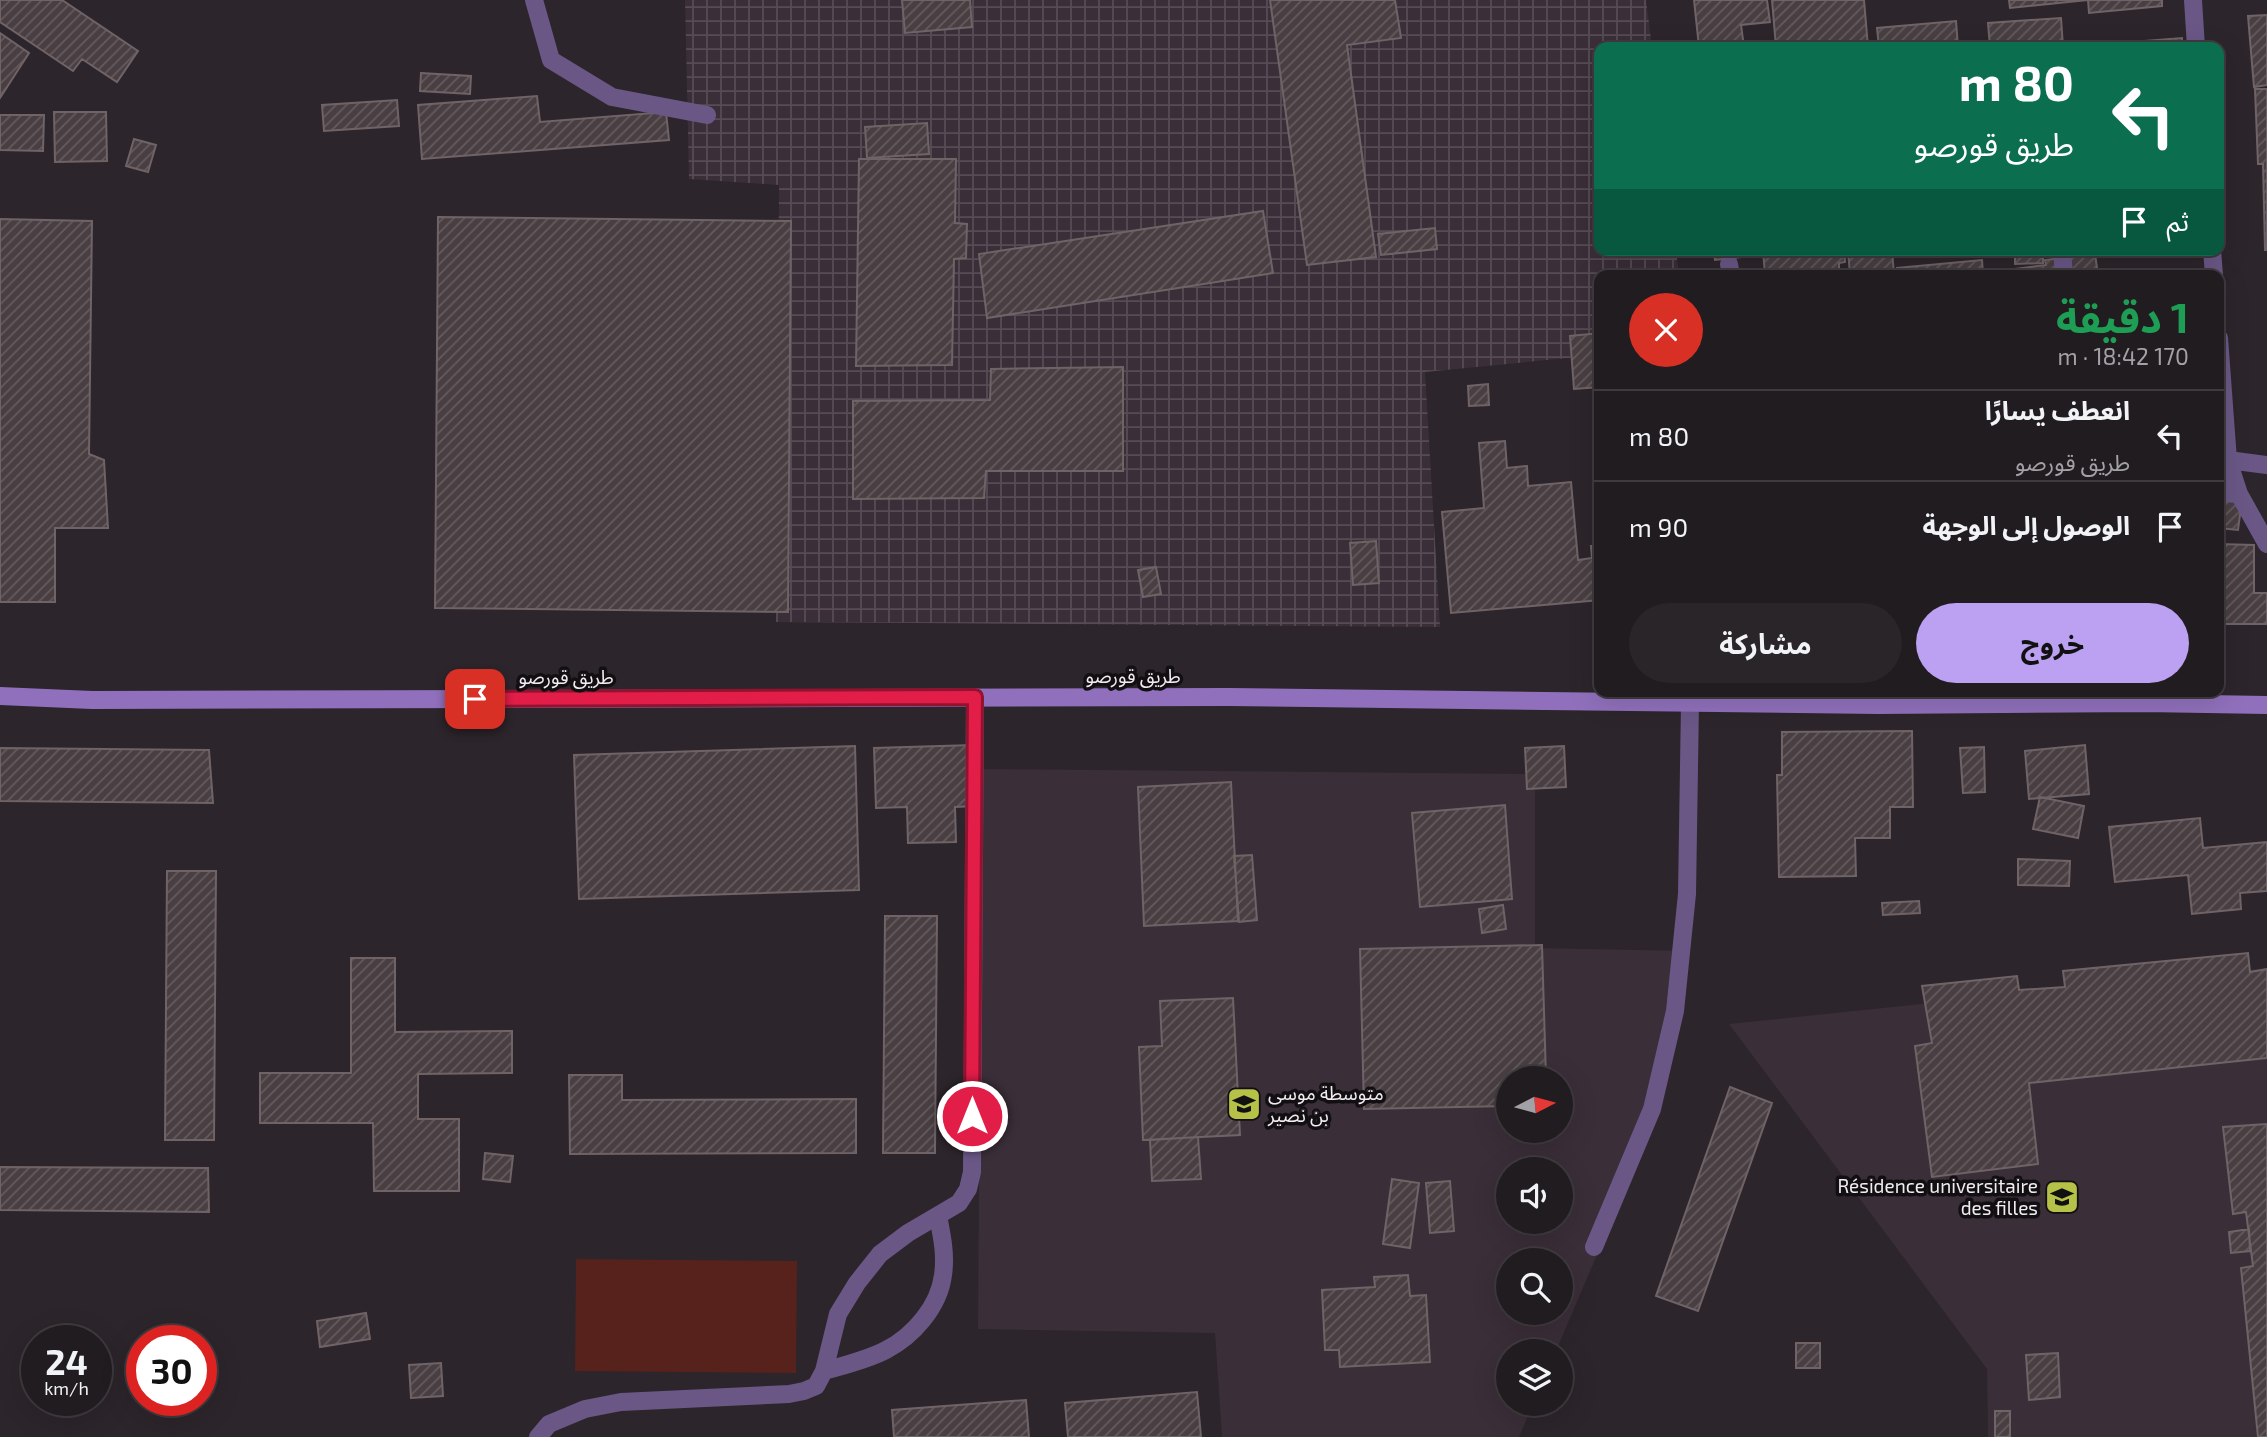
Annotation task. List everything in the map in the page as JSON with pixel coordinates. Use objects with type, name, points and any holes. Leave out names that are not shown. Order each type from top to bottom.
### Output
[{"type":"main road","name":"طريق قورصو","points":[[0,696],[92,699],[1229,697],[1690,703],[1786,698],[1881,698],[2267,705]]},
{"type":"street","points":[[534,0],[551,60],[612,97],[707,115]]},
{"type":"street","points":[[2193,0],[2196,42]]},
{"type":"street","points":[[2224,406],[2228,460],[2239,494],[2267,544]]},
{"type":"street","points":[[2228,460],[2267,465]]},
{"type":"street","points":[[2224,493],[2239,494]]},
{"type":"street","points":[[538,1437],[549,1424],[585,1409],[621,1402],[797,1392],[816,1386],[824,1371],[838,1314],[857,1283],[880,1254],[908,1233],[959,1203],[968,1189],[972,1172],[975,697]]},
{"type":"street","points":[[1594,1247],[1652,1109],[1675,1011],[1687,894],[1690,703]]},
{"type":"street","points":[[824,1371],[886,1350],[906,1337],[924,1318],[937,1298],[943,1276],[944,1246],[937,1216]]},
{"type":"shaded area","points":[[685,0],[1646,0],[1651,42],[1594,42],[1594,256],[1677,256],[1678,270],[1594,270],[1594,355],[1425,372],[1440,627],[776,622],[779,185],[689,179]]},
{"type":"shaded area","name":"متوسطة موسى بن نصير","points":[[982,769],[1535,774],[1535,948],[1690,951],[1628,1182],[1573,1311],[1573,1248],[1496,1248],[1496,1325],[1567,1325],[1561,1339],[1496,1339],[1496,1416],[1528,1416],[1519,1437],[1222,1437],[1215,1333],[978,1329]]},
{"type":"shaded area","name":"Résidence universitaire des filles","points":[[2267,968],[2267,1437],[1988,1437],[1987,1369],[1729,1024]]},
{"type":"shaded area","points":[[576,1259],[797,1261],[796,1373],[575,1371]]},
{"type":"building","points":[[0,0],[62,0],[138,51],[117,82],[82,59],[73,71],[0,22]]},
{"type":"building","points":[[902,0],[970,0],[972,27],[905,33]]},
{"type":"building","points":[[1270,0],[1395,0],[1401,38],[1347,45],[1376,257],[1307,265]]},
{"type":"building","points":[[1694,0],[1767,0],[1770,22],[1741,25],[1743,42],[1698,42]]},
{"type":"building","points":[[1772,0],[1864,0],[1868,42],[1776,42]]},
{"type":"building","points":[[2009,0],[2088,0],[2010,8]]},
{"type":"building","points":[[2088,0],[2162,0],[2162,6],[2089,13]]},
{"type":"building","points":[[2267,15],[2267,85],[2254,87],[2248,16]]},
{"type":"building","points":[[2061,18],[2063,42],[1990,42],[1988,23]]},
{"type":"building","points":[[1956,21],[1958,42],[1878,42],[1877,28]]},
{"type":"building","points":[[0,33],[29,53],[0,98]]},
{"type":"building","points":[[2182,38],[2182,42],[2131,42]]},
{"type":"building","points":[[421,73],[471,76],[470,94],[420,91]]},
{"type":"building","points":[[2255,89],[2267,89],[2267,250],[2263,164],[2258,164]]},
{"type":"building","points":[[537,96],[540,122],[666,112],[669,140],[422,159],[418,105]]},
{"type":"building","points":[[397,100],[399,126],[324,131],[322,105]]},
{"type":"building","points":[[54,112],[106,112],[107,161],[55,162]]},
{"type":"building","points":[[0,115],[44,115],[43,151],[0,150]]},
{"type":"building","points":[[927,123],[929,154],[867,158],[865,127]]},
{"type":"building","points":[[134,139],[156,145],[148,172],[126,166]]},
{"type":"building","points":[[859,159],[956,159],[955,223],[967,224],[966,258],[954,259],[952,365],[856,366]]},
{"type":"building","points":[[1263,211],[1273,273],[987,318],[979,254]]},
{"type":"building","points":[[438,217],[791,221],[788,612],[435,608]]},
{"type":"building","points":[[0,219],[92,221],[89,454],[104,460],[108,528],[55,528],[55,602],[0,602]]},
{"type":"building","points":[[1435,228],[1437,249],[1381,255],[1378,234]]},
{"type":"building","points":[[1715,256],[1741,257],[1715,260]]},
{"type":"building","points":[[1763,256],[1844,256],[1845,262],[1839,263],[1839,270],[1765,270]]},
{"type":"building","points":[[1848,256],[1892,256],[1894,270],[1850,270]]},
{"type":"building","points":[[2015,256],[2043,256],[2043,263],[2015,264]]},
{"type":"building","points":[[2095,256],[2097,270],[2006,270],[2046,265],[2045,260]]},
{"type":"building","points":[[1982,260],[1983,270],[1897,270]]},
{"type":"building","points":[[1594,334],[1594,387],[1574,389],[1570,336]]},
{"type":"building","points":[[1123,367],[1123,471],[986,471],[984,498],[853,499],[853,401],[990,400],[991,369]]},
{"type":"building","points":[[1488,384],[1489,405],[1469,406],[1468,386]]},
{"type":"building","points":[[1505,441],[1507,468],[1527,466],[1528,486],[1571,482],[1578,560],[1592,558],[1591,546],[1594,546],[1594,601],[1451,613],[1442,512],[1484,508],[1479,443]]},
{"type":"building","points":[[2224,498],[2242,500],[2238,530],[2224,529]]},
{"type":"building","points":[[1376,541],[1379,583],[1353,585],[1350,543]]},
{"type":"building","points":[[2224,544],[2254,545],[2254,593],[2267,593],[2267,624],[2224,624]]},
{"type":"building","points":[[1156,567],[1161,594],[1143,597],[1138,570]]},
{"type":"building","points":[[1912,731],[1913,807],[1890,807],[1890,838],[1855,838],[1856,876],[1779,877],[1777,775],[1782,775],[1782,732]]},
{"type":"building","points":[[973,745],[975,806],[955,807],[956,842],[908,843],[907,807],[876,808],[874,748]]},
{"type":"building","points":[[2085,745],[2089,794],[2029,799],[2025,751]]},
{"type":"building","points":[[855,746],[859,890],[579,899],[574,755]]},
{"type":"building","points":[[1564,746],[1566,787],[1527,789],[1525,748]]},
{"type":"building","points":[[1984,747],[1985,792],[1963,793],[1960,748]]},
{"type":"building","points":[[0,748],[209,750],[213,803],[0,801]]},
{"type":"building","points":[[1231,782],[1238,921],[1144,926],[1138,787]]},
{"type":"building","points":[[2040,797],[2084,806],[2078,838],[2033,829]]},
{"type":"building","points":[[1505,805],[1512,899],[1420,907],[1412,813]]},
{"type":"building","points":[[2200,818],[2203,848],[2267,842],[2267,891],[2240,893],[2241,909],[2192,914],[2188,875],[2115,882],[2109,827]]},
{"type":"building","points":[[1252,855],[1257,920],[1239,922],[1234,856]]},
{"type":"building","points":[[2018,859],[2070,861],[2069,886],[2018,885]]},
{"type":"building","points":[[167,871],[216,871],[214,1140],[165,1140]]},
{"type":"building","points":[[1919,901],[1920,913],[1883,915],[1882,903]]},
{"type":"building","points":[[1503,905],[1506,929],[1482,933],[1479,909]]},
{"type":"building","points":[[885,916],[937,916],[935,1153],[883,1153]]},
{"type":"building","points":[[1542,945],[1546,1066],[1496,1066],[1496,1106],[1364,1109],[1360,949]]},
{"type":"building","points":[[2248,953],[2250,972],[2267,969],[2267,1058],[2029,1083],[2038,1164],[1932,1177],[1915,1046],[1932,1043],[1922,986],[2017,976],[2019,990],[2065,987],[2063,971]]},
{"type":"building","points":[[351,958],[395,958],[395,1032],[512,1031],[512,1073],[418,1074],[418,1119],[459,1119],[459,1191],[374,1191],[373,1123],[260,1123],[260,1073],[351,1073]]},
{"type":"building","points":[[1233,998],[1240,1135],[1143,1140],[1139,1047],[1162,1046],[1160,1001]]},
{"type":"building","points":[[569,1075],[622,1075],[622,1100],[856,1099],[856,1153],[570,1154]]},
{"type":"building","points":[[1730,1087],[1772,1103],[1698,1311],[1656,1296]]},
{"type":"building","points":[[2267,1124],[2267,1437],[2258,1437],[2241,1268],[2253,1266],[2246,1212],[2233,1214],[2223,1127]]},
{"type":"building","points":[[1198,1137],[1201,1179],[1152,1181],[1150,1140]]},
{"type":"building","points":[[485,1153],[513,1156],[510,1182],[483,1179]]},
{"type":"building","points":[[0,1167],[208,1168],[209,1212],[0,1210]]},
{"type":"building","points":[[1392,1179],[1419,1183],[1410,1248],[1383,1244]]},
{"type":"building","points":[[1450,1181],[1454,1231],[1430,1233],[1426,1183]]},
{"type":"building","points":[[2249,1229],[2250,1251],[2231,1253],[2229,1232]]},
{"type":"building","points":[[1408,1275],[1410,1296],[1426,1295],[1430,1362],[1340,1367],[1339,1350],[1325,1350],[1322,1290],[1375,1287],[1374,1277]]},
{"type":"building","points":[[366,1313],[370,1339],[320,1347],[317,1321]]},
{"type":"building","points":[[1796,1343],[1820,1343],[1820,1368],[1796,1368]]},
{"type":"building","points":[[2058,1353],[2060,1397],[2029,1400],[2026,1355]]},
{"type":"building","points":[[441,1363],[443,1396],[411,1398],[409,1365]]},
{"type":"building","points":[[1197,1392],[1201,1437],[1068,1437],[1065,1403]]},
{"type":"building","points":[[1026,1400],[1029,1437],[894,1437],[892,1410]]},
{"type":"building","points":[[1995,1411],[2010,1411],[2010,1437],[1995,1437]]},
{"type":"place","name":"متوسطة موسى بن نصير","points":[[1244,1104]]},
{"type":"place","name":"Résidence universitaire des filles","points":[[2062,1197]]},
{"type":"route","points":[[475,699],[975,697],[972,1116]]}]
